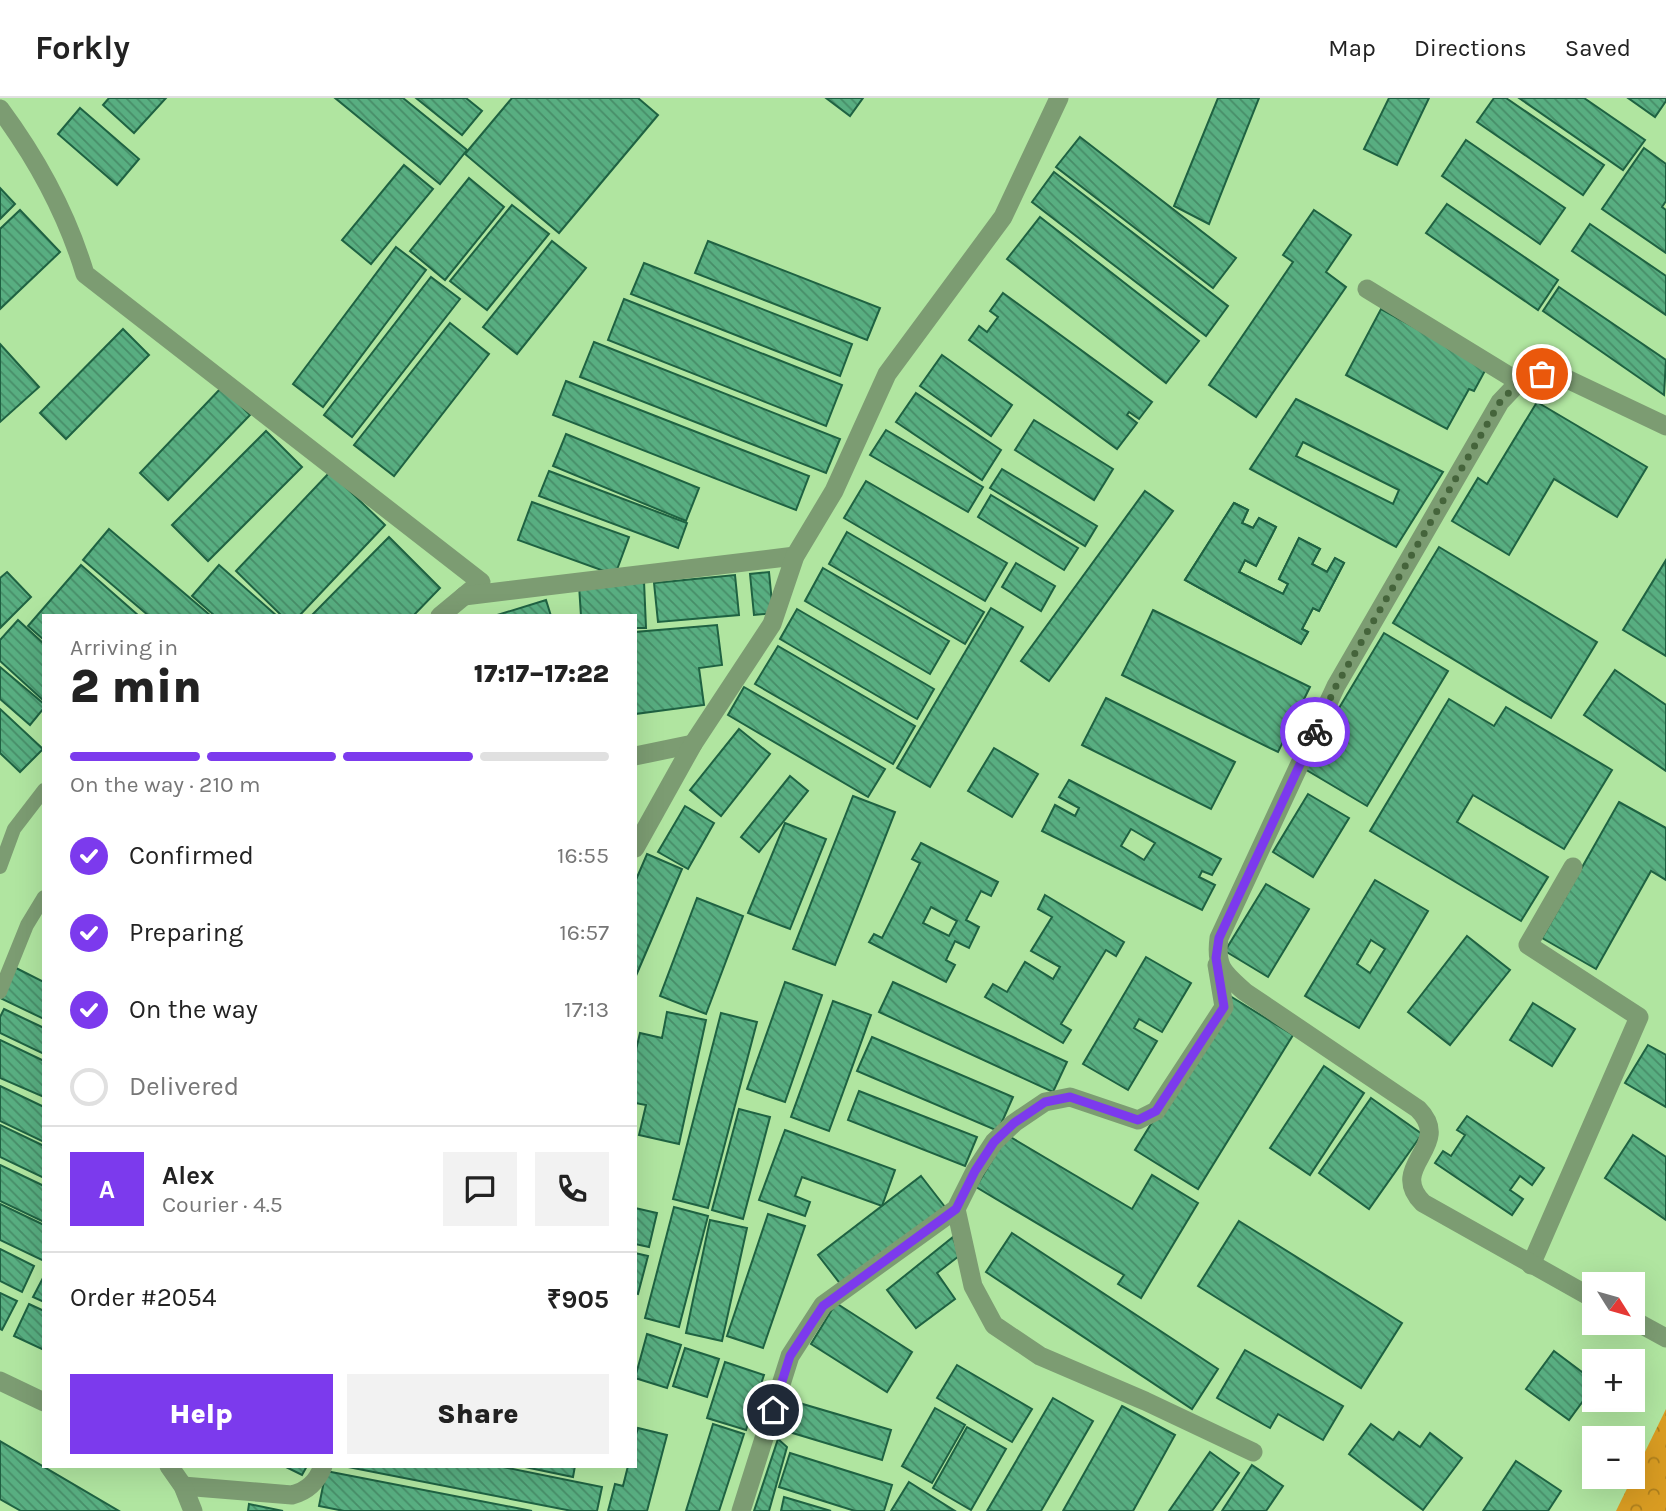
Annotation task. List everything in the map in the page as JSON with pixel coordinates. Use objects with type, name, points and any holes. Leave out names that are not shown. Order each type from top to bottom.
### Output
[{"type":"street","points":[[637,844],[693,744],[772,624],[795,556],[834,491],[887,374],[1003,217],[1059,98]]},
{"type":"street","points":[[0,109],[29,148],[74,236],[85,274],[481,582],[442,614]]},
{"type":"street","points":[[1367,289],[1519,382]]},
{"type":"street","points":[[741,1511],[790,1356],[823,1306],[956,1209],[975,1171],[994,1142],[1014,1123],[1045,1102],[1070,1097],[1138,1120],[1156,1111],[1224,1007],[1216,958],[1219,938],[1336,686],[1500,402],[1519,382],[1542,374],[1567,379],[1666,426]]},
{"type":"street","points":[[464,596],[795,556]]},
{"type":"street","points":[[637,756],[693,744]]},
{"type":"street","points":[[1531,1265],[1639,1017],[1528,945],[1573,867]]},
{"type":"street","points":[[1216,958],[1228,977],[1245,992],[1418,1109],[1425,1117],[1430,1127],[1429,1138],[1410,1184],[1413,1193],[1423,1203],[1582,1293]]},
{"type":"street","points":[[956,1209],[973,1286],[994,1325],[1040,1356],[1145,1401],[1253,1452]]},
{"type":"street","points":[[1645,1327],[1666,1338]]},
{"type":"street","points":[[0,1381],[42,1401]]},
{"type":"street","points":[[170,1468],[183,1486],[193,1511]]},
{"type":"street","points":[[183,1486],[292,1495],[302,1493],[312,1486],[322,1468]]},
{"type":"lane","points":[[0,867],[14,829],[42,793]]},
{"type":"lane","points":[[0,992],[27,925],[42,900]]},
{"type":"green space","points":[[1666,1409],[1666,1511],[1616,1511],[1627,1489],[1645,1489],[1645,1452]]},
{"type":"building","points":[[109,98],[166,98],[134,133],[103,105]]},
{"type":"building","points":[[335,98],[403,98],[467,150],[440,184]]},
{"type":"building","points":[[416,98],[466,98],[482,111],[462,135]]},
{"type":"building","points":[[512,98],[638,98],[658,115],[559,233],[465,154]]},
{"type":"building","points":[[826,98],[863,98],[850,116]]},
{"type":"building","points":[[1218,98],[1259,98],[1209,224],[1174,206]]},
{"type":"building","points":[[1389,98],[1429,98],[1397,165],[1364,149]]},
{"type":"building","points":[[1494,98],[1506,98],[1604,165],[1583,195],[1477,122]]},
{"type":"building","points":[[1519,98],[1584,98],[1645,140],[1623,170]]},
{"type":"building","points":[[1628,98],[1666,98],[1666,101],[1655,117]]},
{"type":"building","points":[[80,108],[139,159],[117,185],[58,134]]},
{"type":"building","points":[[1080,137],[1236,258],[1213,288],[1056,167]]},
{"type":"building","points":[[1466,140],[1565,208],[1540,244],[1442,176]]},
{"type":"building","points":[[1644,148],[1666,164],[1666,201],[1662,207],[1666,210],[1666,253],[1602,209]]},
{"type":"building","points":[[404,165],[433,189],[371,264],[342,240]]},
{"type":"building","points":[[1054,172],[1228,306],[1206,336],[1032,202]]},
{"type":"building","points":[[469,178],[504,207],[445,280],[410,251]]},
{"type":"building","points":[[0,188],[15,204],[0,219]]},
{"type":"building","points":[[1447,204],[1558,280],[1538,310],[1426,233]]},
{"type":"building","points":[[512,205],[549,234],[487,310],[450,281]]},
{"type":"building","points":[[20,210],[60,252],[0,309],[0,229]]},
{"type":"building","points":[[1314,210],[1351,235],[1326,272],[1346,287],[1256,417],[1209,385],[1293,262],[1283,255]]},
{"type":"building","points":[[1040,217],[1199,341],[1166,383],[1007,259]]},
{"type":"building","points":[[1590,224],[1666,276],[1666,315],[1572,251]]},
{"type":"building","points":[[552,241],[586,268],[517,354],[483,327]]},
{"type":"building","points":[[708,241],[880,308],[867,340],[695,273]]},
{"type":"building","points":[[396,247],[426,270],[323,407],[293,384]]},
{"type":"building","points":[[644,263],[852,344],[840,376],[631,294]]},
{"type":"building","points":[[431,277],[460,299],[352,437],[324,415]]},
{"type":"building","points":[[1559,287],[1666,360],[1664,395],[1543,311]]},
{"type":"building","points":[[1003,293],[1152,402],[1139,419],[1129,412],[1127,415],[1137,423],[1117,449],[969,340],[979,326],[987,332],[998,317],[990,311]]},
{"type":"building","points":[[624,299],[842,385],[826,426],[608,340]]},
{"type":"building","points":[[1381,309],[1487,367],[1474,391],[1469,389],[1447,429],[1346,375]]},
{"type":"building","points":[[450,323],[489,354],[394,476],[354,445]]},
{"type":"building","points":[[123,329],[149,355],[66,439],[40,413]]},
{"type":"building","points":[[594,342],[840,439],[826,473],[580,377]]},
{"type":"building","points":[[0,344],[39,387],[0,422]]},
{"type":"building","points":[[942,355],[1012,405],[991,436],[920,386]]},
{"type":"building","points":[[566,381],[809,476],[796,510],[553,415]]},
{"type":"building","points":[[222,387],[250,415],[168,500],[140,473]]},
{"type":"building","points":[[916,393],[1001,450],[982,480],[896,422]]},
{"type":"building","points":[[1296,399],[1443,472],[1396,547],[1250,469]],"holes":[[[1303,442],[1399,490],[1393,504],[1296,456]]]},
{"type":"building","points":[[1537,402],[1647,467],[1617,517],[1554,479],[1509,555],[1452,521],[1478,478],[1487,484]]},
{"type":"building","points":[[1034,420],[1113,469],[1094,500],[1015,450]]},
{"type":"building","points":[[886,430],[983,487],[968,512],[870,455]]},
{"type":"building","points":[[266,431],[302,467],[208,561],[172,525]]},
{"type":"building","points":[[566,434],[699,488],[686,521],[553,466]]},
{"type":"building","points":[[1002,469],[1097,526],[1085,546],[990,488]]},
{"type":"building","points":[[549,471],[687,523],[678,548],[539,496]]},
{"type":"building","points":[[330,472],[385,525],[301,614],[280,614],[236,571]]},
{"type":"building","points":[[866,481],[1007,563],[985,601],[844,518]]},
{"type":"building","points":[[1145,491],[1173,511],[1049,681],[1021,661]]},
{"type":"building","points":[[991,495],[1078,548],[1064,570],[978,517]]},
{"type":"building","points":[[532,502],[629,537],[615,575],[518,540]]},
{"type":"building","points":[[1234,503],[1248,510],[1242,523],[1253,528],[1259,518],[1276,527],[1256,566],[1245,560],[1239,572],[1283,594],[1288,584],[1279,579],[1299,538],[1320,549],[1312,564],[1327,572],[1335,558],[1344,563],[1319,611],[1313,608],[1302,629],[1308,632],[1301,644],[1185,580]]},
{"type":"building","points":[[1234,503],[1248,510],[1242,523],[1253,528],[1259,518],[1276,527],[1256,566],[1245,560],[1239,572],[1283,594],[1288,584],[1279,579],[1299,538],[1320,549],[1312,564],[1327,572],[1335,558],[1344,563],[1319,611],[1313,608],[1302,629],[1308,632],[1301,644],[1185,580]]},
{"type":"building","points":[[109,529],[209,614],[147,614],[83,560]]},
{"type":"building","points":[[847,532],[984,612],[965,644],[829,564]]},
{"type":"building","points":[[389,537],[440,588],[415,614],[313,614]]},
{"type":"building","points":[[1439,547],[1597,642],[1551,718],[1393,623]]},
{"type":"building","points":[[1666,560],[1666,656],[1623,630]]},
{"type":"building","points":[[1016,563],[1055,586],[1041,611],[1002,587]]},
{"type":"building","points":[[81,565],[137,614],[42,614],[42,638],[28,626]]},
{"type":"building","points":[[219,565],[275,614],[213,614],[192,596]]},
{"type":"building","points":[[823,568],[949,641],[930,674],[805,601]]},
{"type":"building","points":[[7,572],[31,597],[0,628],[0,578]]},
{"type":"building","points":[[769,572],[773,613],[754,615],[750,574]]},
{"type":"building","points":[[735,575],[739,615],[658,622],[654,583]]},
{"type":"building","points":[[644,581],[646,628],[637,628],[637,614],[581,614],[579,585]]},
{"type":"building","points":[[546,600],[550,614],[500,614]]},
{"type":"building","points":[[991,608],[1023,627],[930,787],[897,768]]},
{"type":"building","points":[[797,609],[934,689],[917,719],[780,639]]},
{"type":"building","points":[[1153,610],[1310,687],[1278,752],[1122,675]]},
{"type":"building","points":[[18,620],[42,642],[42,699],[0,661],[0,640]]},
{"type":"building","points":[[717,625],[722,665],[699,668],[704,705],[637,714],[637,632]]},
{"type":"building","points":[[1384,633],[1448,671],[1367,806],[1303,768]]},
{"type":"building","points":[[778,646],[915,726],[893,764],[755,684]]},
{"type":"building","points":[[0,667],[42,702],[42,710],[30,725],[0,699]]},
{"type":"building","points":[[1615,670],[1666,705],[1666,771],[1584,715]]},
{"type":"building","points":[[744,687],[885,769],[868,797],[728,715]]},
{"type":"building","points":[[1106,698],[1235,762],[1211,809],[1082,745]]},
{"type":"building","points":[[1449,699],[1494,726],[1506,707],[1612,770],[1564,849],[1473,795],[1457,822],[1548,877],[1521,921],[1370,831]]},
{"type":"building","points":[[0,709],[42,750],[20,772],[0,753]]},
{"type":"building","points":[[739,729],[770,754],[721,816],[690,790]]},
{"type":"building","points":[[994,748],[1038,774],[1012,817],[968,791]]},
{"type":"building","points":[[790,776],[808,791],[759,852],[741,837]]},
{"type":"building","points":[[1069,780],[1221,859],[1212,875],[1202,871],[1199,877],[1215,885],[1202,910],[1042,831],[1055,805],[1075,816],[1079,808],[1059,797]],"holes":[[[1131,829],[1155,843],[1144,860],[1121,846]]]},
{"type":"building","points":[[1308,794],[1349,818],[1313,877],[1273,852]]},
{"type":"building","points":[[853,796],[895,812],[835,965],[793,949]]},
{"type":"building","points":[[1619,802],[1666,828],[1666,880],[1651,871],[1596,969],[1542,938]]},
{"type":"building","points":[[685,806],[714,823],[688,869],[658,852]]},
{"type":"building","points":[[785,823],[826,839],[790,929],[748,913]]},
{"type":"building","points":[[921,843],[998,882],[991,896],[981,891],[966,920],[979,927],[969,948],[955,941],[946,960],[955,965],[946,982],[869,942],[874,934],[882,938],[920,863],[912,859]],"holes":[[[931,907],[957,921],[949,936],[923,923]]]},
{"type":"building","points":[[647,854],[682,869],[637,973],[637,877]]},
{"type":"building","points":[[1375,880],[1428,911],[1359,1028],[1305,996]],"holes":[[[1371,940],[1385,949],[1370,973],[1357,964]]]},
{"type":"building","points":[[1266,884],[1309,909],[1268,977],[1225,951]]},
{"type":"building","points":[[1045,895],[1124,942],[1116,956],[1106,950],[1061,1024],[1071,1030],[1063,1043],[985,997],[993,984],[1007,992],[1025,962],[1053,979],[1060,967],[1031,951],[1052,917],[1038,909]]},
{"type":"building","points":[[697,898],[743,916],[706,1014],[660,996]]},
{"type":"building","points":[[1467,936],[1510,970],[1450,1045],[1408,1012]]},
{"type":"building","points":[[1146,957],[1191,983],[1162,1032],[1139,1019],[1134,1028],[1157,1041],[1128,1090],[1083,1064]]},
{"type":"building","points":[[14,967],[42,981],[42,1018],[0,998]]},
{"type":"building","points":[[785,982],[822,995],[785,1102],[747,1089]]},
{"type":"building","points":[[893,982],[1067,1062],[1053,1092],[879,1012]]},
{"type":"building","points":[[1230,996],[1293,1035],[1198,1189],[1135,1150]]},
{"type":"building","points":[[833,1001],[871,1015],[829,1131],[791,1117]]},
{"type":"building","points":[[1533,1003],[1575,1029],[1552,1066],[1510,1040]]},
{"type":"building","points":[[4,1009],[42,1027],[42,1053],[0,1033],[0,1017]]},
{"type":"building","points":[[667,1012],[706,1020],[679,1144],[639,1135],[646,1105],[637,1103],[637,1046],[640,1033],[662,1038]]},
{"type":"building","points":[[721,1013],[757,1022],[708,1208],[673,1199]]},
{"type":"building","points":[[872,1037],[1013,1097],[998,1131],[857,1071]]},
{"type":"building","points":[[0,1040],[42,1060],[42,1096],[0,1078]]},
{"type":"building","points":[[1648,1045],[1666,1055],[1666,1107],[1625,1083]]},
{"type":"building","points":[[1324,1066],[1364,1093],[1310,1175],[1270,1148]]},
{"type":"building","points":[[0,1086],[42,1106],[42,1141],[0,1121]]},
{"type":"building","points":[[859,1091],[977,1137],[965,1166],[848,1120]]},
{"type":"building","points":[[1371,1098],[1422,1134],[1369,1209],[1319,1173]]},
{"type":"building","points":[[739,1109],[770,1117],[743,1219],[712,1210]]},
{"type":"building","points":[[1467,1116],[1544,1168],[1532,1185],[1520,1176],[1510,1190],[1523,1199],[1512,1215],[1435,1163],[1443,1151],[1451,1156],[1465,1135],[1457,1130]]},
{"type":"building","points":[[0,1125],[42,1145],[42,1177],[0,1157]]},
{"type":"building","points":[[785,1130],[895,1170],[882,1206],[802,1177],[795,1196],[810,1202],[805,1216],[759,1200]]},
{"type":"building","points":[[1007,1135],[1132,1209],[1152,1175],[1198,1203],[1141,1298],[1118,1284],[1124,1275],[976,1187]]},
{"type":"building","points":[[1633,1135],[1666,1157],[1666,1220],[1605,1178]]},
{"type":"building","points":[[0,1165],[42,1185],[42,1221],[0,1201]]},
{"type":"building","points":[[921,1176],[945,1207],[842,1286],[818,1255]]},
{"type":"building","points":[[0,1204],[42,1224],[42,1260],[0,1240]]},
{"type":"building","points":[[674,1207],[708,1216],[679,1327],[645,1318]]},
{"type":"building","points":[[637,1208],[657,1213],[649,1247],[637,1244]]},
{"type":"building","points":[[768,1214],[805,1226],[763,1348],[727,1336]]},
{"type":"building","points":[[710,1220],[747,1228],[722,1341],[686,1333]]},
{"type":"building","points":[[1239,1221],[1402,1323],[1361,1388],[1198,1286]]},
{"type":"building","points":[[1012,1233],[1218,1369],[1192,1409],[986,1272]]},
{"type":"building","points":[[953,1237],[959,1256],[937,1273],[955,1299],[916,1328],[887,1290]]},
{"type":"building","points":[[0,1249],[34,1266],[22,1292],[0,1281]]},
{"type":"building","points":[[637,1253],[648,1256],[637,1294]]},
{"type":"building","points":[[42,1280],[42,1301],[33,1297]]},
{"type":"building","points":[[0,1293],[17,1301],[2,1330],[0,1329]]},
{"type":"building","points":[[836,1303],[912,1352],[887,1392],[811,1344]]},
{"type":"building","points":[[29,1304],[42,1310],[42,1349],[14,1336]]},
{"type":"building","points":[[647,1334],[681,1345],[667,1388],[637,1379]]},
{"type":"building","points":[[685,1348],[719,1359],[707,1397],[673,1386]]},
{"type":"building","points":[[1245,1350],[1343,1406],[1323,1440],[1278,1414],[1270,1428],[1217,1398]]},
{"type":"building","points":[[1554,1351],[1582,1372],[1582,1402],[1569,1420],[1526,1389]]},
{"type":"building","points":[[725,1362],[764,1375],[746,1430],[707,1418]]},
{"type":"building","points":[[957,1365],[1032,1409],[1012,1442],[937,1398]]},
{"type":"building","points":[[788,1393],[796,1402],[891,1430],[882,1460],[776,1428]]},
{"type":"building","points":[[1053,1398],[1093,1421],[1041,1511],[987,1511]]},
{"type":"building","points":[[1122,1406],[1175,1435],[1133,1511],[1063,1511]]},
{"type":"building","points":[[935,1408],[965,1425],[932,1483],[902,1466]]},
{"type":"building","points":[[713,1424],[744,1434],[719,1511],[686,1511]]},
{"type":"building","points":[[1371,1424],[1393,1440],[1399,1432],[1420,1447],[1430,1433],[1462,1458],[1423,1510],[1349,1454]]},
{"type":"building","points":[[967,1427],[1006,1449],[971,1510],[933,1488]]},
{"type":"building","points":[[638,1428],[667,1435],[647,1511],[608,1511],[615,1484],[623,1486],[628,1468],[637,1468]]},
{"type":"building","points":[[778,1439],[787,1447],[769,1511],[754,1511]]},
{"type":"building","points":[[0,1441],[119,1511],[21,1511],[0,1499]]},
{"type":"building","points":[[1210,1452],[1239,1473],[1212,1511],[1169,1511]]},
{"type":"building","points":[[790,1453],[892,1485],[884,1511],[855,1511],[779,1487]]},
{"type":"building","points":[[1516,1461],[1561,1491],[1548,1511],[1483,1511]]},
{"type":"building","points":[[1252,1465],[1283,1486],[1266,1511],[1222,1511]]},
{"type":"building","points":[[288,1468],[306,1468],[302,1475]]},
{"type":"building","points":[[353,1468],[508,1468],[602,1487],[597,1511],[572,1511]]},
{"type":"building","points":[[530,1468],[575,1468],[573,1477]]},
{"type":"building","points":[[326,1471],[532,1511],[344,1511],[319,1506]]},
{"type":"building","points":[[909,1482],[955,1511],[891,1511]]},
{"type":"building","points":[[784,1497],[831,1511],[781,1511]]},
{"type":"building","points":[[249,1504],[283,1511],[248,1511]]},
{"type":"way so far","points":[[1315,732],[1336,686],[1500,402],[1519,382],[1542,374]]},
{"type":"route","points":[[773,1410],[790,1356],[823,1306],[956,1209],[975,1171],[994,1142],[1014,1123],[1045,1102],[1070,1097],[1138,1120],[1156,1111],[1224,1007],[1216,958],[1219,938],[1315,732]]}]
